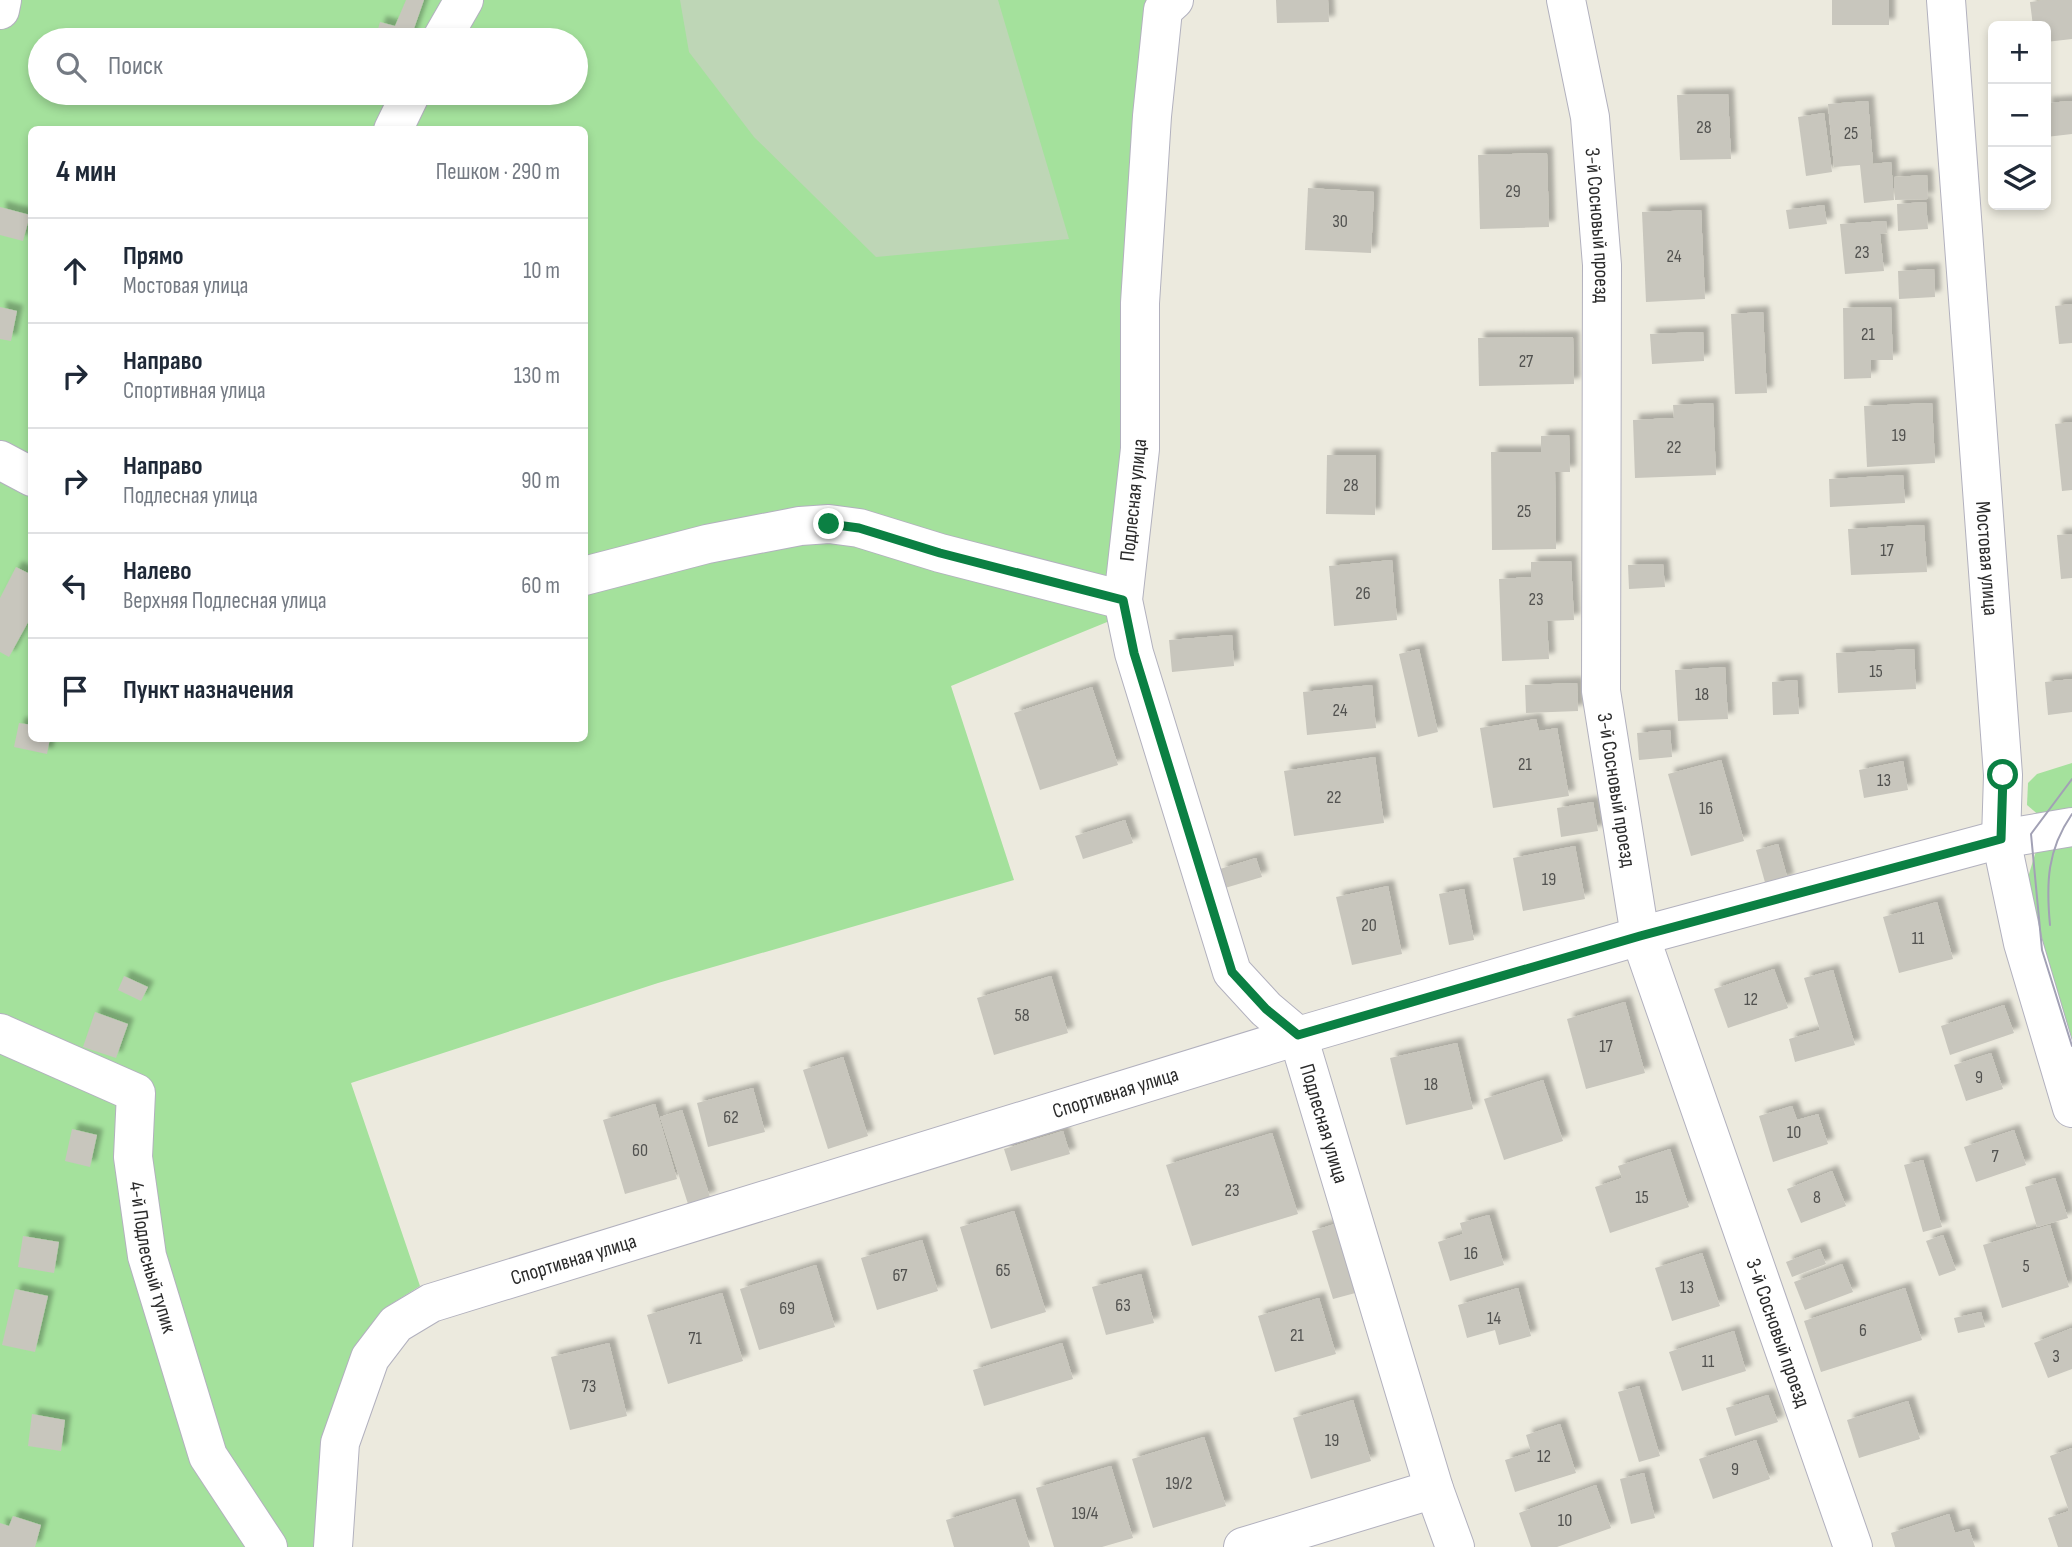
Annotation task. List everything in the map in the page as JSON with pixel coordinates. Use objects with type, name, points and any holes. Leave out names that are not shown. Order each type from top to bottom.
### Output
[{"type":"street","points":[[0,10],[2,0]]},
{"type":"street","points":[[448,28],[464,0]]},
{"type":"street","name":"3-й Сосновый проезд","points":[[1566,0],[1590,117],[1602,265],[1601,691],[1640,936],[1853,1547]]},
{"type":"street","name":"Мостовая улица","points":[[1946,0],[2003,775],[2001,839],[2023,943],[2072,1108]]},
{"type":"street","name":"Подлесная улица","points":[[1166,3],[1152,116],[1140,303],[1140,449],[1123,600],[1134,653],[1232,972],[1266,1009],[1298,1035],[1434,1489],[1455,1547]]},
{"type":"street","points":[[395,126],[405,105]]},
{"type":"street","points":[[0,460],[28,475]]},
{"type":"street","points":[[588,575],[707,544],[800,526],[829,524],[859,528],[940,553],[1123,600]]},
{"type":"street","name":"Спортивная улица","points":[[333,1547],[340,1443],[370,1358],[396,1324],[431,1303],[1298,1035],[1640,936],[2001,839],[2072,827]]},
{"type":"street","name":"4-й Подлесный тупик","points":[[0,1033],[136,1093],[133,1157],[147,1256],[208,1456],[268,1547]]},
{"type":"street","points":[[1243,1547],[1434,1489]]},
{"type":"green space","points":[[0,0],[1176,0],[1112,620],[951,686],[1014,880],[658,983],[351,1083],[420,1286],[385,1308],[362,1345],[322,1547],[0,1547]]},
{"type":"green space","points":[[680,0],[998,0],[1069,239],[876,257],[754,137],[689,52]]},
{"type":"green space","points":[[2072,763],[2072,819],[2048,823],[2027,805],[2028,783],[2037,774]]},
{"type":"green space","points":[[2072,839],[2072,1063],[2028,891],[2029,874],[2036,851]]},
{"type":"building","points":[[406,0],[424,0],[414,28],[378,28],[380,22],[395,26]]},
{"type":"building","points":[[1276,0],[1328,0],[1329,22],[1277,23]]},
{"type":"building","points":[[1832,0],[1889,0],[1889,25],[1832,25]]},
{"type":"building","points":[[2072,0],[2072,39],[2051,41],[2051,21],[2032,21],[2030,2]]},
{"type":"building","points":[[1728,94],[1731,159],[1680,160],[1677,95]]},
{"type":"building","points":[[1868,101],[1873,164],[1891,162],[1894,200],[1864,203],[1860,165],[1834,167],[1828,104]]},
{"type":"building","points":[[2072,101],[2072,134],[2051,136],[2051,103]]},
{"type":"building","points":[[1824,113],[1832,172],[1806,176],[1798,117]]},
{"type":"building","points":[[1547,153],[1549,227],[1480,229],[1478,155]]},
{"type":"building","points":[[1927,175],[1928,199],[1895,200],[1894,177]]},
{"type":"building","points":[[1308,188],[1374,192],[1371,253],[1305,250]]},
{"type":"building","points":[[1926,202],[1928,229],[1898,231],[1897,204]]},
{"type":"building","points":[[1824,205],[1827,224],[1789,229],[1786,210]]},
{"type":"building","points":[[0,207],[28,214],[23,241],[0,235]]},
{"type":"building","points":[[1701,210],[1705,299],[1646,302],[1642,212]]},
{"type":"building","points":[[1886,221],[1887,233],[1880,234],[1884,271],[1845,274],[1840,224]]},
{"type":"building","points":[[1934,269],[1935,297],[1899,299],[1898,271]]},
{"type":"building","points":[[2072,304],[2072,343],[2059,344],[2055,306]]},
{"type":"building","points":[[0,307],[17,311],[11,341],[0,339]]},
{"type":"building","points":[[1891,307],[1893,360],[1871,360],[1871,378],[1844,379],[1843,308]]},
{"type":"building","points":[[1763,312],[1767,393],[1735,394],[1731,314]]},
{"type":"building","points":[[1703,332],[1704,361],[1652,364],[1650,334]]},
{"type":"building","points":[[1573,337],[1574,384],[1479,386],[1478,338]]},
{"type":"building","points":[[1713,403],[1716,475],[1635,478],[1633,420],[1674,418],[1673,405]]},
{"type":"building","points":[[1932,403],[1935,463],[1867,467],[1864,406]]},
{"type":"building","points":[[2072,422],[2072,490],[2062,491],[2055,424]]},
{"type":"building","points":[[1569,435],[1570,472],[1555,472],[1556,549],[1492,550],[1491,452],[1541,452],[1541,436]]},
{"type":"building","points":[[1327,455],[1376,455],[1375,515],[1326,514]]},
{"type":"building","points":[[1903,475],[1905,503],[1830,507],[1829,479]]},
{"type":"building","points":[[1924,525],[1927,572],[1851,575],[1848,529]]},
{"type":"building","points":[[2072,534],[2072,578],[2061,579],[2057,535]]},
{"type":"building","points":[[1392,560],[1397,620],[1334,626],[1329,566]]},
{"type":"building","points":[[1571,561],[1574,620],[1547,621],[1549,659],[1502,661],[1499,579],[1531,577],[1531,562]]},
{"type":"building","points":[[1663,564],[1665,587],[1629,589],[1628,565]]},
{"type":"building","points":[[16,567],[28,573],[28,622],[9,657],[0,652],[0,598]]},
{"type":"building","points":[[1232,635],[1234,666],[1172,672],[1169,640]]},
{"type":"building","points":[[1419,649],[1438,732],[1418,737],[1399,654]]},
{"type":"building","points":[[1914,649],[1916,689],[1838,693],[1836,653]]},
{"type":"building","points":[[1725,667],[1728,719],[1678,721],[1675,670]]},
{"type":"building","points":[[2072,679],[2072,712],[2048,715],[2045,682]]},
{"type":"building","points":[[1797,680],[1799,714],[1773,715],[1772,682]]},
{"type":"building","points":[[1577,683],[1578,711],[1526,713],[1525,685]]},
{"type":"building","points":[[1372,685],[1376,728],[1307,735],[1303,692]]},
{"type":"building","points":[[1092,687],[1118,765],[1040,790],[1014,713]]},
{"type":"building","points":[[1536,719],[1539,731],[1557,728],[1569,796],[1493,808],[1480,728]]},
{"type":"building","points":[[19,723],[28,724],[28,742],[49,742],[47,754],[14,747]]},
{"type":"building","points":[[1670,730],[1672,757],[1639,760],[1637,733]]},
{"type":"building","points":[[1375,757],[1384,823],[1294,836],[1284,771]]},
{"type":"building","points":[[1721,760],[1744,841],[1691,856],[1668,774]]},
{"type":"building","points":[[1903,761],[1908,790],[1864,798],[1859,770]]},
{"type":"building","points":[[1593,802],[1598,831],[1561,837],[1557,808]]},
{"type":"building","points":[[1125,820],[1133,843],[1083,859],[1075,836]]},
{"type":"building","points":[[1778,844],[1788,880],[1766,886],[1756,850]]},
{"type":"building","points":[[1575,846],[1585,899],[1523,911],[1513,858]]},
{"type":"building","points":[[1256,858],[1262,877],[1225,888],[1220,869]]},
{"type":"building","points":[[1388,886],[1402,954],[1352,965],[1336,897]]},
{"type":"building","points":[[1464,889],[1474,940],[1449,945],[1439,894]]},
{"type":"building","points":[[1937,902],[1953,959],[1899,973],[1883,917]]},
{"type":"building","points":[[1774,969],[1788,1008],[1728,1028],[1714,989]]},
{"type":"building","points":[[1833,970],[1855,1045],[1795,1062],[1789,1039],[1820,1030],[1804,978]]},
{"type":"building","points":[[124,976],[148,987],[141,1001],[118,990]]},
{"type":"building","points":[[1051,976],[1068,1033],[994,1055],[977,998]]},
{"type":"building","points":[[1625,1002],[1645,1073],[1586,1089],[1567,1019]]},
{"type":"building","points":[[2004,1005],[2014,1033],[1950,1055],[1941,1026]]},
{"type":"building","points":[[95,1012],[128,1024],[116,1058],[83,1047]]},
{"type":"building","points":[[1457,1043],[1473,1109],[1406,1125],[1390,1058]]},
{"type":"building","points":[[1991,1053],[2003,1089],[1966,1101],[1954,1065]]},
{"type":"building","points":[[843,1057],[868,1136],[828,1149],[803,1070]]},
{"type":"building","points":[[1543,1080],[1563,1141],[1504,1160],[1484,1099]]},
{"type":"building","points":[[753,1088],[765,1132],[708,1147],[697,1103]]},
{"type":"building","points":[[655,1104],[677,1179],[625,1194],[603,1120]]},
{"type":"building","points":[[1792,1106],[1797,1120],[1818,1114],[1828,1144],[1773,1162],[1759,1116]]},
{"type":"building","points":[[682,1110],[710,1197],[688,1204],[660,1117]]},
{"type":"building","points":[[72,1129],[97,1135],[90,1167],[65,1161]]},
{"type":"building","points":[[2014,1130],[2026,1165],[1976,1182],[1964,1147]]},
{"type":"building","points":[[1063,1131],[1070,1154],[1011,1171],[1004,1149]]},
{"type":"building","points":[[1272,1133],[1298,1214],[1192,1246],[1166,1165]]},
{"type":"building","points":[[1670,1149],[1689,1207],[1610,1233],[1595,1187],[1622,1178],[1618,1166]]},
{"type":"building","points":[[1923,1160],[1942,1227],[1923,1232],[1904,1165]]},
{"type":"building","points":[[1832,1171],[1846,1206],[1801,1223],[1787,1189]]},
{"type":"building","points":[[2055,1178],[2068,1218],[2037,1227],[2025,1187]]},
{"type":"building","points":[[1014,1211],[1046,1312],[991,1329],[960,1227]]},
{"type":"building","points":[[1489,1215],[1504,1265],[1450,1281],[1438,1242],[1463,1234],[1460,1223]]},
{"type":"building","points":[[1338,1223],[1359,1292],[1333,1299],[1312,1231]]},
{"type":"building","points":[[2050,1225],[2069,1287],[2002,1308],[1983,1245]]},
{"type":"building","points":[[1943,1235],[1956,1270],[1939,1276],[1926,1241]]},
{"type":"building","points":[[23,1236],[59,1242],[54,1273],[18,1267]]},
{"type":"building","points":[[922,1240],[938,1291],[877,1310],[861,1258]]},
{"type":"building","points":[[1820,1249],[1826,1264],[1792,1277],[1786,1262]]},
{"type":"building","points":[[1702,1253],[1720,1306],[1672,1321],[1655,1268]]},
{"type":"building","points":[[1842,1264],[1853,1292],[1805,1310],[1794,1282]]},
{"type":"building","points":[[816,1265],[835,1327],[759,1350],[740,1289]]},
{"type":"building","points":[[1141,1274],[1154,1323],[1106,1335],[1092,1287]]},
{"type":"building","points":[[1518,1288],[1531,1336],[1499,1345],[1495,1330],[1467,1338],[1458,1305]]},
{"type":"building","points":[[1905,1288],[1922,1340],[1821,1372],[1804,1321]]},
{"type":"building","points":[[15,1289],[48,1296],[35,1352],[2,1345]]},
{"type":"building","points":[[722,1293],[743,1361],[668,1384],[647,1315]]},
{"type":"building","points":[[1319,1298],[1336,1354],[1275,1372],[1258,1316]]},
{"type":"building","points":[[1981,1312],[1985,1327],[1958,1333],[1954,1318]]},
{"type":"building","points":[[2072,1328],[2072,1369],[2048,1378],[2034,1343]]},
{"type":"building","points":[[1734,1331],[1746,1371],[1682,1391],[1669,1352]]},
{"type":"building","points":[[609,1343],[627,1416],[570,1430],[551,1357]]},
{"type":"building","points":[[1062,1343],[1073,1379],[984,1406],[973,1370]]},
{"type":"building","points":[[1639,1386],[1660,1456],[1639,1462],[1618,1392]]},
{"type":"building","points":[[1768,1395],[1778,1422],[1735,1436],[1726,1408]]},
{"type":"building","points":[[1353,1400],[1371,1461],[1311,1479],[1293,1418]]},
{"type":"building","points":[[1908,1401],[1920,1439],[1859,1458],[1847,1420]]},
{"type":"building","points":[[32,1414],[65,1420],[61,1451],[28,1446]]},
{"type":"building","points":[[1560,1424],[1576,1473],[1515,1492],[1505,1460],[1531,1452],[1526,1435]]},
{"type":"building","points":[[1204,1437],[1226,1506],[1153,1528],[1132,1459]]},
{"type":"building","points":[[1756,1440],[1770,1479],[1713,1499],[1699,1459]]},
{"type":"building","points":[[2072,1448],[2072,1547],[2058,1547],[2048,1518],[2069,1511],[2050,1456]]},
{"type":"building","points":[[1111,1466],[1133,1538],[1102,1547],[1054,1547],[1036,1488]]},
{"type":"building","points":[[1644,1473],[1655,1518],[1631,1524],[1620,1479]]},
{"type":"building","points":[[1596,1485],[1611,1528],[1557,1547],[1531,1547],[1519,1513]]},
{"type":"building","points":[[1015,1499],[1030,1547],[954,1547],[946,1520]]},
{"type":"building","points":[[1949,1514],[1955,1533],[1969,1529],[1975,1547],[1895,1547],[1891,1533]]},
{"type":"building","points":[[13,1516],[41,1525],[35,1547],[0,1547],[0,1523],[9,1526]]},
{"type":"tram line","points":[[2072,779],[2031,834],[2042,950],[2072,1046]]},
{"type":"tram line","points":[[2050,925],[2050,867],[2057,841],[2072,814]]},
{"type":"route","points":[[829,524],[859,528],[940,553],[1123,600],[1134,653],[1232,972],[1266,1009],[1298,1035],[1640,936],[2001,839],[2003,775]]}]
